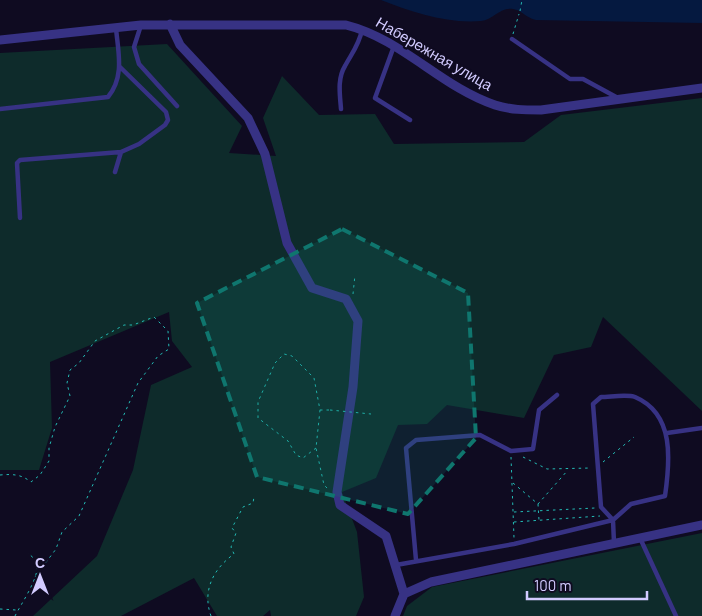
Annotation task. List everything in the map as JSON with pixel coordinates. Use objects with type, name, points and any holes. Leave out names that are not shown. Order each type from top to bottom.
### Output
[{"type":"street","name":"Набережная улица","points":[[0,40],[170,24],[330,24],[362,29],[394,46],[471,95],[496,105],[519,110],[541,110],[702,88]]},
{"type":"street","points":[[170,24],[180,45],[248,118],[265,154],[287,243],[312,288],[346,299],[358,321],[354,387],[337,492],[340,505],[386,536],[404,594],[395,616]]},
{"type":"street","points":[[404,594],[431,582],[639,536],[702,525]]},
{"type":"lane","points":[[141,26],[135,41],[135,55],[139,64],[177,106]]},
{"type":"lane","points":[[0,109],[105,98],[115,88],[120,67],[116,28]]},
{"type":"lane","points":[[341,109],[339,86],[342,74],[356,51],[362,29]]},
{"type":"lane","points":[[512,39],[570,79],[583,80],[618,98]]},
{"type":"lane","points":[[394,46],[375,98],[410,120]]},
{"type":"lane","points":[[20,218],[17,163],[20,160],[122,152],[139,144],[166,125],[168,120],[166,112],[120,67]]},
{"type":"lane","points":[[115,172],[122,152]]},
{"type":"lane","points":[[416,560],[406,448],[416,440],[480,435],[511,451],[533,450],[539,410],[557,395]]},
{"type":"lane","points":[[396,565],[514,544],[613,520],[631,504],[665,496],[668,474],[667,433],[659,413],[634,397],[601,397],[593,404],[601,507],[613,520],[614,543]]},
{"type":"lane","points":[[667,433],[702,428]]},
{"type":"lane","points":[[639,536],[676,616]]},
{"type":"path","points":[[520,11],[522,0]]},
{"type":"path","points":[[512,39],[519,14]]},
{"type":"path","points":[[352,310],[355,275]]},
{"type":"path","points":[[0,475],[24,476],[31,482],[40,475],[49,462],[49,448],[55,426],[70,396],[67,383],[70,370],[79,363],[95,341],[124,325],[133,325],[154,316],[168,331],[169,349],[158,356],[138,383],[79,516],[62,532],[56,549],[35,576]]},
{"type":"path","points":[[316,448],[303,458],[296,455],[288,440],[258,418],[258,402],[275,363],[284,354],[292,356],[314,378],[320,410],[316,448],[324,485],[330,490]]},
{"type":"path","points":[[320,410],[371,414]]},
{"type":"path","points":[[514,544],[511,451],[547,469],[597,468],[634,437]]},
{"type":"path","points":[[539,520],[538,504],[569,469]]},
{"type":"path","points":[[512,482],[538,504]]},
{"type":"path","points":[[211,616],[208,606],[208,590],[215,574],[224,561],[234,554],[232,547],[236,533],[232,528],[244,507],[254,503],[254,497]]},
{"type":"path","points":[[513,512],[601,507],[602,516],[514,522]]},
{"type":"path","points":[[15,616],[38,566],[36,560],[28,552]]},
{"type":"path","points":[[0,609],[18,610]]},
{"type":"highlighted area","points":[[342,229],[468,293],[476,438],[408,514],[257,477],[197,303]]},
{"type":"green space","points":[[167,44],[242,126],[229,153],[276,156],[263,118],[282,76],[319,115],[375,114],[394,144],[524,142],[561,115],[702,98],[702,411],[603,317],[591,347],[554,355],[524,418],[447,405],[427,424],[398,425],[376,478],[342,492],[357,532],[364,597],[356,616],[271,616],[270,610],[263,616],[217,616],[194,578],[121,616],[33,616],[97,556],[133,470],[151,385],[192,367],[172,341],[169,312],[50,362],[52,428],[39,470],[0,470],[0,53]]},
{"type":"green space","points":[[702,533],[702,616],[403,616],[407,606],[432,587]]},
{"type":"water","points":[[381,0],[702,0],[702,23],[536,20],[529,18],[522,12],[508,9],[481,21],[455,21],[417,13]]}]
